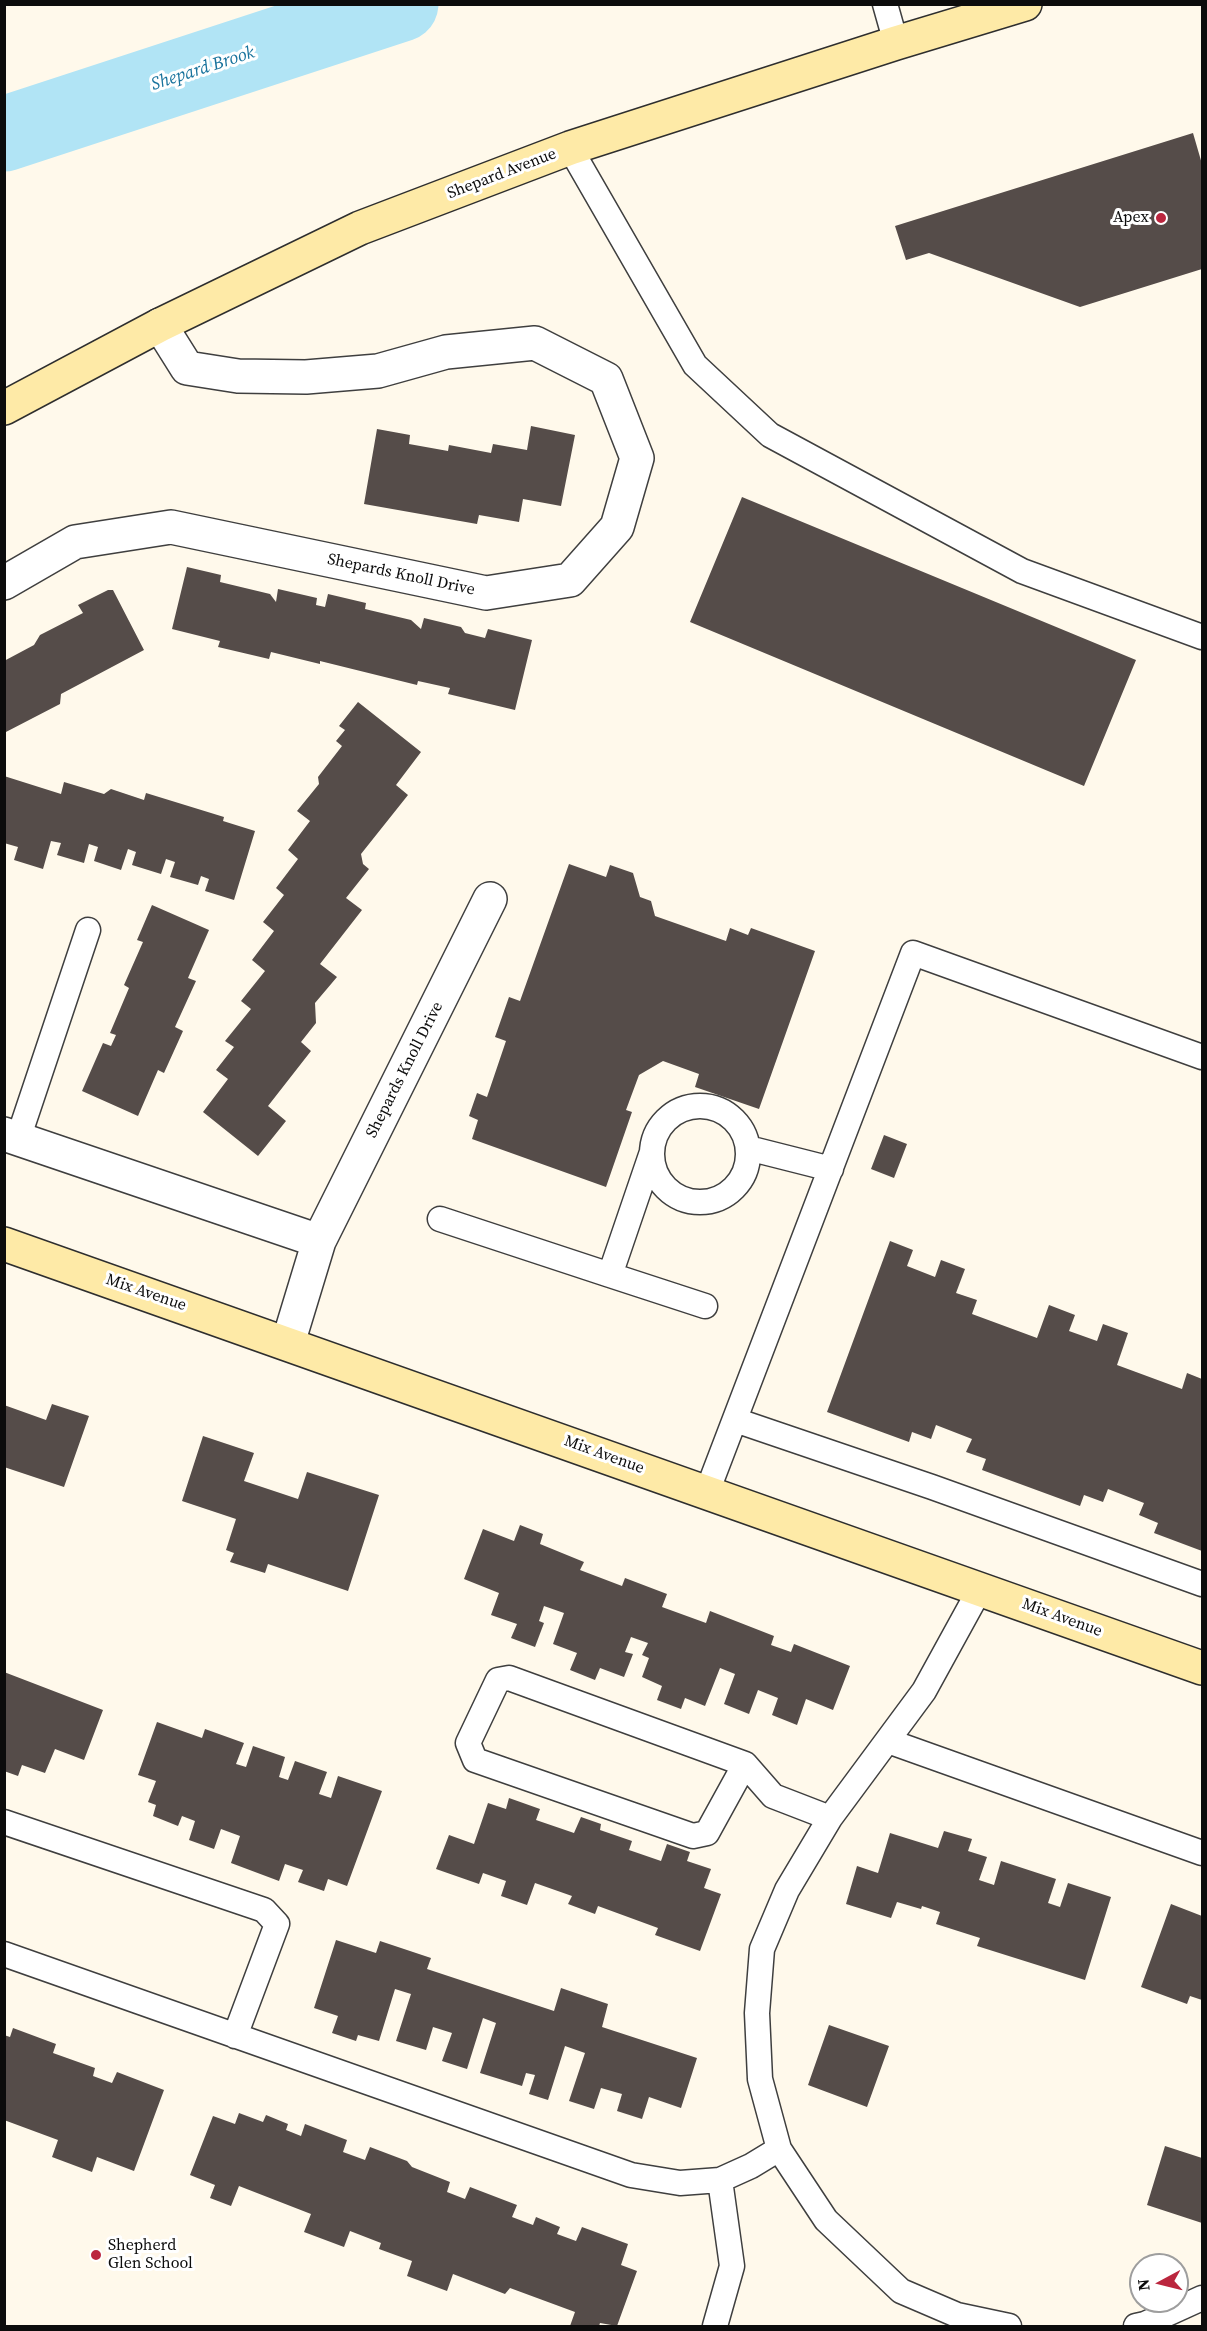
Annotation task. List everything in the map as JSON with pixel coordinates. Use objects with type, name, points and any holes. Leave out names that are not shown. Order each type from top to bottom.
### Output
[{"type":"street","name":"Shepard Avenue","points":[[4,408],[160,325],[360,228],[570,148],[897,42],[1025,4]]},
{"type":"street","name":"Shepards Knoll Drive","points":[[4,582],[75,542],[171,527],[486,593],[570,580],[617,527],[637,458],[606,379],[535,343],[446,352],[378,371],[306,377],[238,376],[187,368],[160,325]]},
{"type":"street","name":"Shepards Knoll Drive","points":[[288,1342],[319,1240],[490,899]]},
{"type":"street","points":[[11,1136],[319,1240]]},
{"type":"street","name":"Mix Avenue","points":[[4,1244],[288,1342],[1203,1668]]},
{"type":"lane","points":[[885,4],[897,42]]},
{"type":"lane","points":[[570,148],[695,365],[770,435],[1022,572],[1203,637]]},
{"type":"lane","points":[[11,1136],[88,930]]},
{"type":"lane","points":[[708,1492],[913,953],[1203,1058]]},
{"type":"lane","points":[[610,1275],[655,1137],[663,1123],[675,1112],[689,1106],[705,1106],[721,1110],[734,1120],[743,1133],[748,1148],[747,1164],[741,1179],[724,1194],[703,1202],[687,1200],[673,1193],[661,1183],[654,1168],[652,1152]]},
{"type":"lane","points":[[748,1148],[831,1169]]},
{"type":"lane","points":[[440,1219],[705,1306]]},
{"type":"lane","points":[[735,1420],[932,1487],[1203,1584]]},
{"type":"lane","points":[[980,1589],[924,1690],[830,1818],[787,1890],[762,1949],[757,2013],[760,2079],[779,2149],[826,2220],[901,2291],[957,2315],[1010,2326]]},
{"type":"lane","points":[[745,1764],[707,1833],[693,1836],[475,1760],[468,1743],[498,1680],[509,1678],[745,1764],[773,1796],[830,1818]]},
{"type":"lane","points":[[888,1741],[1203,1853]]},
{"type":"lane","points":[[4,1822],[264,1910],[277,1924],[235,2036]]},
{"type":"lane","points":[[4,1954],[631,2175],[680,2183],[720,2180],[751,2166],[779,2149]]},
{"type":"lane","points":[[715,2326],[732,2266],[720,2180]]},
{"type":"lane","points":[[1136,2326],[1171,2320],[1203,2298]]},
{"type":"building","points":[[1193,133],[1202,164],[1202,269],[1080,307],[929,253],[906,260],[895,226]]},
{"type":"building","points":[[531,426],[575,435],[561,506],[523,499],[519,522],[479,515],[477,524],[364,504],[377,429],[410,435],[409,444],[448,451],[449,445],[491,453],[493,444],[527,450]]},
{"type":"building","points":[[742,497],[1136,660],[1084,786],[690,622]]},
{"type":"building","points":[[187,567],[221,575],[220,582],[270,594],[276,602],[278,589],[317,598],[316,605],[325,607],[328,594],[366,603],[365,609],[411,620],[421,629],[424,618],[461,627],[465,633],[485,638],[488,629],[532,640],[515,710],[448,694],[450,688],[418,681],[417,685],[320,661],[320,664],[271,652],[269,659],[218,647],[220,641],[172,629]]},
{"type":"building","points":[[108,590],[113,590],[144,650],[61,694],[60,704],[4,733],[4,661],[34,645],[40,635],[83,613],[78,605]]},
{"type":"building","points":[[358,702],[421,752],[396,785],[408,795],[361,854],[363,864],[369,869],[346,898],[362,910],[320,964],[337,977],[315,1003],[316,1023],[301,1042],[311,1051],[268,1106],[286,1121],[258,1156],[203,1112],[228,1079],[216,1070],[234,1047],[225,1041],[251,1009],[241,1001],[265,971],[252,960],[274,931],[263,922],[284,895],[276,888],[298,859],[288,850],[310,821],[297,811],[319,784],[318,777],[342,746],[336,741],[345,730],[339,726]]},
{"type":"building","points":[[4,776],[61,794],[64,782],[104,794],[111,789],[144,800],[146,793],[224,817],[223,821],[255,831],[234,900],[205,891],[209,879],[201,876],[198,885],[170,877],[175,862],[166,859],[161,874],[132,865],[136,852],[128,849],[121,870],[94,861],[98,847],[89,844],[84,863],[57,855],[61,843],[51,841],[43,869],[14,860],[18,847],[4,843]]},
{"type":"building","points":[[569,864],[606,877],[610,865],[633,873],[640,897],[651,901],[655,916],[726,941],[730,928],[748,935],[751,928],[815,951],[759,1109],[695,1087],[699,1074],[663,1061],[639,1075],[626,1110],[632,1112],[606,1187],[472,1139],[478,1120],[469,1116],[477,1093],[487,1097],[506,1041],[495,1037],[509,997],[520,1001]]},
{"type":"building","points":[[152,905],[209,930],[188,978],[196,981],[175,1027],[183,1031],[164,1073],[158,1070],[138,1116],[82,1091],[103,1043],[111,1046],[116,1035],[110,1033],[129,988],[124,985],[143,942],[137,940]]},
{"type":"building","points":[[884,1135],[907,1144],[894,1178],[871,1169]]},
{"type":"building","points":[[890,1241],[913,1250],[907,1266],[935,1277],[941,1260],[965,1269],[956,1293],[977,1300],[972,1314],[1037,1338],[1049,1305],[1075,1315],[1069,1331],[1097,1341],[1103,1324],[1128,1333],[1117,1365],[1182,1389],[1187,1373],[1202,1379],[1202,1551],[1154,1533],[1158,1523],[1139,1515],[1144,1503],[1108,1489],[1103,1502],[1084,1495],[1080,1506],[982,1470],[986,1459],[966,1452],[972,1439],[936,1425],[931,1439],[912,1432],[909,1442],[827,1412]]},
{"type":"building","points":[[52,1404],[89,1416],[64,1487],[4,1467],[4,1405],[46,1420]]},
{"type":"building","points":[[203,1436],[254,1453],[244,1481],[298,1499],[307,1472],[379,1495],[348,1591],[268,1564],[265,1573],[230,1562],[234,1553],[226,1550],[236,1519],[182,1501]]},
{"type":"building","points":[[520,1525],[543,1534],[540,1544],[584,1562],[580,1570],[622,1586],[625,1578],[667,1594],[662,1607],[706,1623],[710,1611],[774,1636],[771,1645],[791,1652],[794,1644],[850,1666],[833,1710],[806,1699],[797,1725],[772,1715],[778,1698],[758,1690],[749,1714],[724,1704],[735,1674],[720,1668],[705,1706],[685,1698],[681,1709],[657,1700],[662,1686],[642,1677],[649,1658],[642,1655],[648,1643],[631,1637],[625,1652],[633,1654],[624,1677],[600,1668],[595,1680],[570,1670],[577,1653],[553,1644],[564,1613],[544,1606],[539,1621],[544,1623],[535,1647],[511,1638],[517,1624],[491,1615],[499,1593],[464,1579],[483,1529],[514,1541]]},
{"type":"building","points":[[4,1672],[103,1710],[84,1760],[55,1749],[45,1773],[22,1765],[18,1776],[4,1771]]},
{"type":"building","points":[[157,1722],[202,1738],[205,1729],[244,1743],[236,1764],[246,1767],[253,1746],[285,1757],[279,1777],[288,1780],[295,1761],[327,1772],[319,1794],[331,1798],[338,1776],[382,1791],[347,1886],[328,1879],[324,1891],[298,1882],[303,1870],[285,1864],[279,1881],[231,1863],[240,1836],[221,1829],[214,1849],[189,1840],[195,1821],[182,1816],[178,1826],[153,1816],[156,1805],[148,1802],[156,1781],[138,1775]]},
{"type":"building","points":[[509,1798],[540,1809],[536,1820],[574,1833],[581,1817],[601,1824],[600,1830],[632,1841],[629,1850],[661,1861],[667,1844],[690,1852],[687,1861],[711,1869],[704,1888],[721,1894],[700,1951],[655,1935],[658,1928],[598,1906],[595,1914],[568,1904],[572,1896],[535,1883],[527,1905],[501,1896],[506,1881],[483,1873],[479,1884],[436,1869],[449,1835],[474,1844],[488,1803],[506,1809]]},
{"type":"building","points":[[944,1831],[972,1839],[968,1851],[987,1857],[979,1880],[994,1885],[1001,1861],[1056,1879],[1048,1903],[1060,1907],[1068,1883],[1111,1897],[1085,1980],[977,1946],[980,1938],[936,1924],[940,1912],[922,1906],[921,1909],[897,1902],[891,1918],[846,1904],[857,1866],[878,1873],[890,1833],[938,1848]]},
{"type":"building","points":[[1171,1904],[1202,1916],[1202,2000],[1190,1996],[1187,2004],[1141,1987]]},
{"type":"building","points":[[336,1940],[376,1953],[380,1941],[431,1958],[427,1969],[554,2011],[561,1988],[608,2004],[602,2027],[697,2058],[681,2108],[649,2097],[642,2119],[617,2111],[622,2094],[601,2088],[594,2109],[569,2101],[585,2053],[565,2046],[548,2100],[529,2094],[535,2075],[526,2073],[522,2086],[480,2073],[496,2023],[483,2018],[467,2069],[442,2061],[452,2033],[433,2027],[426,2050],[396,2041],[411,1994],[395,1989],[379,2041],[358,2035],[356,2041],[332,2033],[338,2016],[314,2008]]},
{"type":"building","points":[[829,2025],[889,2046],[867,2107],[808,2085]]},
{"type":"building","points":[[13,2028],[56,2044],[53,2053],[95,2068],[93,2076],[112,2083],[117,2072],[164,2090],[134,2171],[97,2157],[92,2172],[52,2157],[58,2140],[4,2120],[4,2035],[10,2037]]},
{"type":"building","points":[[239,2113],[263,2122],[266,2115],[288,2124],[286,2130],[301,2136],[305,2124],[347,2140],[343,2152],[365,2160],[370,2147],[407,2161],[412,2167],[450,2182],[447,2192],[465,2199],[470,2187],[517,2205],[512,2217],[533,2225],[536,2217],[560,2227],[557,2234],[576,2241],[582,2227],[628,2244],[621,2265],[637,2271],[617,2326],[600,2323],[599,2326],[570,2326],[575,2312],[510,2288],[505,2294],[453,2274],[447,2291],[407,2276],[412,2261],[379,2249],[381,2243],[350,2231],[344,2247],[304,2232],[311,2214],[239,2186],[231,2206],[210,2198],[215,2185],[190,2175],[213,2116],[235,2124]]},
{"type":"building","points":[[1165,2146],[1202,2158],[1202,2223],[1147,2205]]},
{"type":"waterway","name":"Shepard Brook","points":[[4,134],[401,4]]},
{"type":"place","name":"Apex","points":[[1161,218]]},
{"type":"place","name":"Shepherd Glen School","points":[[96,2255]]}]
